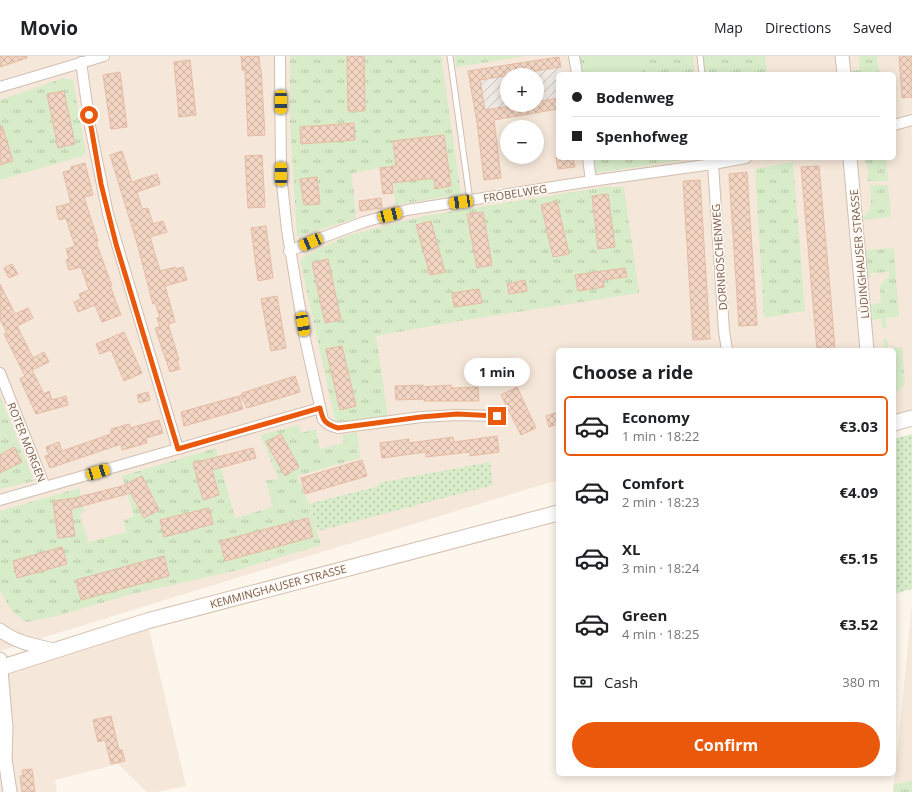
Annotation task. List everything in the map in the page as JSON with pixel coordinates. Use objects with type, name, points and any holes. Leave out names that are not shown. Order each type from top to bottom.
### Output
[{"type":"main road","points":[[896,422],[912,418]]},
{"type":"main road","name":"KEMMINGHAUSER STRASSE","points":[[0,665],[54,650],[146,621],[556,513]]},
{"type":"street","points":[[0,87],[104,56]]},
{"type":"street","points":[[280,56],[281,174],[289,251],[305,339],[323,420],[329,425],[338,428],[421,417],[457,414],[497,416]]},
{"type":"street","points":[[574,56],[576,72]]},
{"type":"street","points":[[842,56],[844,72]]},
{"type":"street","points":[[81,62],[90,126],[108,214],[178,449]]},
{"type":"street","points":[[896,124],[912,120]]},
{"type":"street","points":[[588,160],[591,181]]},
{"type":"street","name":"FRÖBELWEG","points":[[289,251],[377,218],[407,210],[724,160]]},
{"type":"street","name":"LÜDINGHAUSER STRASSE","points":[[850,160],[867,348]]},
{"type":"street","name":"DORNRÖSCHENWEG","points":[[713,161],[724,331],[727,348]]},
{"type":"street","name":"ROTER MORGEN","points":[[0,373],[45,487]]},
{"type":"street","points":[[0,500],[320,408]]},
{"type":"street","points":[[0,630],[11,637],[26,643],[54,650]]},
{"type":"street","points":[[0,665],[6,727],[5,759],[10,792]]},
{"type":"street","points":[[0,747],[5,759]]},
{"type":"lane","points":[[450,56],[470,200]]},
{"type":"lane","points":[[700,56],[702,72]]},
{"type":"shaded area","points":[[0,56],[912,56],[912,423],[896,414],[896,348],[556,348],[556,481],[0,651]]},
{"type":"shaded area","points":[[559,57],[562,72],[556,72],[556,109],[544,111],[544,68],[500,68],[500,112],[539,112],[476,122],[468,71]]},
{"type":"shaded area","points":[[912,605],[912,781],[894,784]]},
{"type":"shaded area","points":[[147,621],[186,786],[157,792],[147,792],[118,764],[55,780],[57,792],[0,792],[0,668]]},
{"type":"green space","points":[[290,56],[441,56],[461,194],[395,205],[392,166],[352,173],[356,218],[297,237],[290,122]]},
{"type":"green space","points":[[455,56],[526,56],[456,67]]},
{"type":"green space","points":[[578,56],[693,56],[695,72],[580,72]]},
{"type":"green space","points":[[641,56],[643,72],[590,72],[587,57]]},
{"type":"green space","points":[[703,56],[765,56],[767,72],[705,72]]},
{"type":"green space","points":[[859,56],[877,56],[879,72],[849,71],[860,70]]},
{"type":"green space","points":[[64,78],[73,80],[86,155],[0,180],[0,100]]},
{"type":"green space","points":[[588,160],[683,160],[590,174]]},
{"type":"green space","points":[[865,160],[886,160],[888,181],[867,181],[867,165],[865,164]]},
{"type":"green space","points":[[793,162],[805,311],[764,318],[755,169]]},
{"type":"green space","points":[[870,185],[888,185],[891,217],[862,220],[871,204]]},
{"type":"green space","points":[[605,187],[624,187],[639,293],[460,321],[376,336],[388,417],[347,423],[335,420],[300,260],[305,256],[346,236],[424,216]]},
{"type":"green space","points":[[894,248],[899,317],[886,318],[887,328],[882,328],[881,319],[870,320],[869,304],[881,303],[880,285],[889,277],[889,272],[870,273],[870,277],[867,277],[865,250]]},
{"type":"green space","points":[[887,338],[888,348],[884,348],[883,339]]},
{"type":"green space","points":[[902,347],[905,383],[901,389],[896,392],[896,348],[888,348]]},
{"type":"green space","points":[[0,396],[34,481],[0,489]]},
{"type":"green space","points":[[299,425],[301,433],[316,429],[320,449],[344,443],[342,435],[357,432],[360,458],[297,476],[309,504],[321,545],[234,571],[132,594],[56,616],[26,622],[11,610],[0,590],[0,511],[79,488],[85,512],[80,514],[88,542],[126,532],[124,520],[134,516],[122,476],[216,448],[235,518],[273,507],[266,480],[279,479],[260,435]]},
{"type":"green space","points":[[912,434],[912,589],[896,593],[896,438]]},
{"type":"green space","points":[[490,462],[493,485],[318,531],[309,504],[379,486],[378,483]]},
{"type":"green space","points":[[912,781],[912,792],[893,792],[894,784]]},
{"type":"building","points":[[0,56],[27,56],[27,58],[0,67]]},
{"type":"building","points":[[241,56],[259,56],[265,135],[248,136],[245,70],[242,70]]},
{"type":"building","points":[[347,56],[364,56],[365,111],[348,111]]},
{"type":"building","points":[[899,56],[912,56],[912,97],[902,98]]},
{"type":"building","points":[[559,57],[561,67],[544,70],[544,68],[500,68],[500,77],[480,80],[485,110],[500,108],[500,112],[541,112],[494,120],[501,178],[484,180],[477,122],[468,71]]},
{"type":"building","points":[[190,60],[196,115],[179,117],[174,62]]},
{"type":"building","points":[[120,72],[127,127],[111,129],[103,75]]},
{"type":"building","points":[[64,91],[75,144],[58,148],[47,94]]},
{"type":"building","points":[[556,98],[556,109],[544,111],[544,101]]},
{"type":"building","points":[[354,123],[355,140],[301,144],[300,127]]},
{"type":"building","points":[[0,126],[2,126],[13,161],[0,165]]},
{"type":"building","points":[[444,135],[451,186],[435,189],[434,178],[392,183],[393,193],[383,194],[380,168],[396,166],[393,141]]},
{"type":"building","points":[[122,151],[132,182],[157,174],[160,184],[137,192],[142,209],[148,208],[153,224],[163,221],[167,232],[150,237],[160,271],[183,267],[187,280],[165,286],[175,322],[168,324],[179,360],[177,361],[180,369],[170,372],[155,328],[160,327],[157,318],[160,317],[155,303],[153,304],[137,243],[110,155]]},
{"type":"building","points":[[262,155],[265,207],[248,208],[245,156]]},
{"type":"building","points":[[556,160],[573,160],[575,167],[558,169]]},
{"type":"building","points":[[85,163],[93,195],[84,197],[98,241],[96,242],[121,315],[102,322],[95,305],[78,312],[74,302],[81,299],[79,294],[89,290],[81,267],[69,270],[66,260],[69,259],[66,249],[75,246],[66,218],[59,220],[56,207],[71,203],[63,172],[71,170],[71,167]]},
{"type":"building","points":[[819,166],[835,348],[817,348],[801,167]]},
{"type":"building","points":[[747,172],[757,325],[739,326],[729,174]]},
{"type":"building","points":[[317,177],[320,204],[304,205],[300,179]]},
{"type":"building","points":[[700,180],[710,339],[693,340],[683,181]]},
{"type":"building","points":[[608,194],[615,247],[598,249],[592,196]]},
{"type":"building","points":[[381,198],[382,208],[360,211],[359,201]]},
{"type":"building","points":[[557,201],[569,254],[553,257],[541,205]]},
{"type":"building","points":[[483,212],[492,265],[477,268],[467,214]]},
{"type":"building","points":[[431,221],[445,272],[430,275],[416,225]]},
{"type":"building","points":[[266,226],[273,278],[258,281],[251,228]]},
{"type":"building","points":[[328,259],[341,320],[325,323],[312,263]]},
{"type":"building","points":[[12,264],[18,274],[9,278],[4,268]]},
{"type":"building","points":[[625,268],[627,277],[603,280],[604,287],[578,291],[575,275]]},
{"type":"building","points":[[525,280],[527,291],[509,294],[507,284]]},
{"type":"building","points":[[0,284],[15,314],[28,308],[33,318],[17,326],[33,358],[44,352],[49,362],[32,370],[44,394],[49,391],[52,400],[66,396],[68,405],[36,414],[20,379],[25,376],[4,334],[7,333],[0,319]]},
{"type":"building","points":[[479,289],[482,303],[454,307],[452,293]]},
{"type":"building","points":[[277,296],[286,348],[271,351],[261,299]]},
{"type":"building","points":[[124,332],[142,373],[124,381],[111,350],[100,354],[96,344]]},
{"type":"building","points":[[342,346],[356,406],[340,410],[326,349]]},
{"type":"building","points":[[295,376],[300,392],[247,408],[240,395],[242,395],[242,393]]},
{"type":"building","points":[[423,385],[423,387],[451,385],[451,388],[478,387],[479,401],[424,401],[424,399],[396,400],[395,386]]},
{"type":"building","points":[[517,387],[536,428],[521,435],[501,395]]},
{"type":"building","points":[[148,392],[150,400],[139,403],[137,395]]},
{"type":"building","points":[[239,396],[243,409],[184,426],[181,412]]},
{"type":"building","points":[[556,413],[556,425],[549,427],[546,416]]},
{"type":"building","points":[[159,420],[163,433],[146,438],[147,443],[122,450],[121,444],[50,468],[45,456],[49,455],[46,447],[59,442],[62,451],[111,434],[111,429],[129,424],[130,428]]},
{"type":"building","points":[[281,434],[299,467],[285,476],[266,442]]},
{"type":"building","points":[[497,436],[499,452],[470,456],[470,452],[426,457],[426,452],[382,458],[380,443],[409,439],[409,443],[453,437],[454,442]]},
{"type":"building","points":[[14,447],[22,462],[0,473],[0,455]]},
{"type":"building","points":[[253,448],[256,458],[212,470],[219,495],[203,500],[193,463]]},
{"type":"building","points":[[362,460],[367,476],[305,494],[301,478]]},
{"type":"building","points":[[142,476],[159,510],[144,518],[131,493],[71,509],[75,536],[58,538],[53,501],[75,498],[122,486]]},
{"type":"building","points":[[209,508],[213,524],[164,537],[160,520]]},
{"type":"building","points":[[308,518],[313,537],[225,561],[220,541]]},
{"type":"building","points":[[62,547],[67,564],[17,578],[13,561]]},
{"type":"building","points":[[164,556],[169,576],[81,600],[76,580]]},
{"type":"building","points":[[111,716],[119,750],[122,750],[125,761],[111,764],[105,740],[98,742],[93,720]]},
{"type":"building","points":[[32,769],[35,792],[22,792],[20,776],[23,775],[22,770]]},
{"type":"route","points":[[89,115],[101,184],[108,214],[178,449],[252,429],[320,408],[323,420],[329,425],[338,428],[421,417],[457,414],[497,416]]}]
